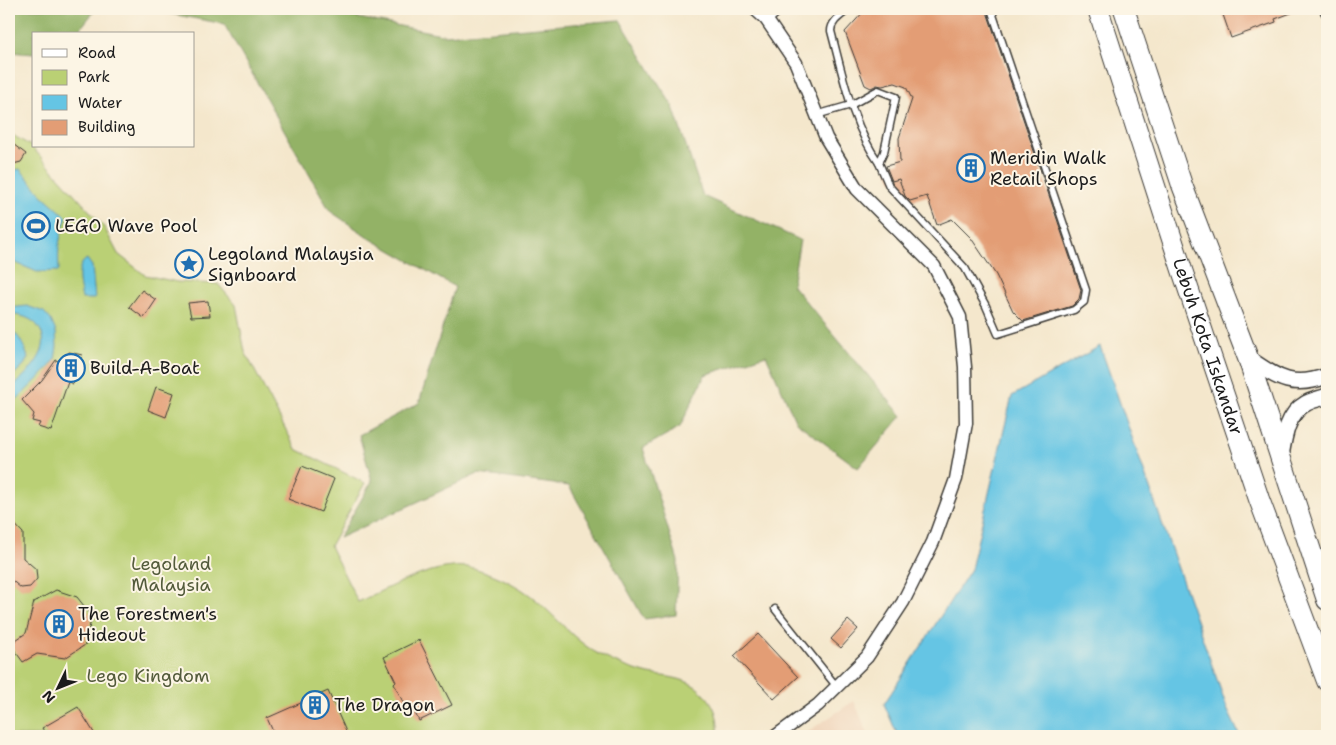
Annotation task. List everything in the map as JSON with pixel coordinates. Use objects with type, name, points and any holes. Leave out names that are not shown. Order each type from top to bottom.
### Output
[{"type":"highway","name":"Lebuh Kota Iskandar","points":[[1098,9],[1182,270],[1259,499],[1327,681]]},
{"type":"highway","name":"Lebuh Kota Iskandar","points":[[1124,9],[1182,185],[1248,358],[1327,600]]},
{"type":"street","points":[[755,9],[766,19],[796,63],[826,138],[858,189],[934,266],[960,317],[965,367],[966,424],[956,479],[933,542],[903,602],[867,657],[818,705],[776,736]]},
{"type":"street","points":[[766,19],[777,9]]},
{"type":"street","points":[[1248,358],[1272,374],[1289,382],[1304,382],[1327,376]]},
{"type":"street","points":[[1280,459],[1288,424],[1295,412],[1304,404],[1327,396]]},
{"type":"lane","points":[[849,9],[831,26],[831,31],[851,105],[868,148],[879,163],[890,186],[965,268],[986,306],[998,334],[1074,310],[1084,302],[1086,290],[991,9]]},
{"type":"lane","points":[[816,115],[851,105],[878,90],[896,97],[884,152],[879,163]]},
{"type":"lane","points":[[775,609],[837,687]]},
{"type":"shaded area","points":[[854,701],[869,736],[801,736]]},
{"type":"green space","points":[[9,9],[96,9],[78,32],[32,32],[32,54],[9,52]]},
{"type":"green space","points":[[145,9],[313,9],[446,35],[620,20],[673,107],[703,196],[800,240],[792,285],[902,416],[858,468],[796,422],[766,355],[705,375],[680,427],[643,448],[678,561],[676,615],[644,619],[569,486],[478,474],[339,538],[372,481],[359,435],[419,403],[455,287],[371,239],[330,211],[224,24]]},
{"type":"green space","name":"Legoland Malaysia","points":[[9,133],[31,146],[104,227],[118,254],[145,275],[177,282],[218,284],[236,305],[245,352],[296,449],[365,483],[330,546],[358,602],[399,583],[430,572],[445,568],[473,568],[512,584],[538,601],[578,640],[600,655],[649,674],[679,679],[696,687],[711,703],[718,721],[718,736],[9,736]]},
{"type":"water","name":"LEGO Wave Pool","points":[[20,169],[42,195],[67,217],[59,244],[59,271],[37,272],[9,260],[9,171]]},
{"type":"water","points":[[87,259],[92,266],[95,299],[82,299],[79,272],[83,262]]},
{"type":"water","points":[[27,306],[44,312],[51,320],[56,332],[55,360],[9,407],[9,390],[31,369],[41,352],[43,343],[42,334],[32,320],[17,315],[9,315],[9,308]]},
{"type":"water","points":[[9,329],[21,341],[28,358],[24,365],[9,379]]},
{"type":"water","points":[[1100,346],[1228,711],[1240,736],[898,736],[884,704],[971,569],[1012,396]]},
{"type":"building","name":"Meridin Walk Retail Shops","points":[[866,9],[986,9],[1081,290],[1079,299],[1072,306],[1023,321],[1013,311],[996,275],[971,238],[952,219],[937,225],[927,196],[910,201],[905,196],[899,179],[892,181],[886,166],[900,162],[899,138],[912,99],[906,87],[895,83],[882,86],[877,85],[871,88],[865,85],[845,32]]},
{"type":"building","points":[[1221,9],[1299,10],[1275,19],[1276,22],[1231,38]]},
{"type":"building","points":[[9,141],[26,154],[21,162],[9,165]]},
{"type":"building","points":[[142,290],[156,300],[144,318],[129,307]]},
{"type":"building","points":[[208,301],[210,316],[191,317],[188,303]]},
{"type":"building","points":[[69,352],[82,355],[73,384],[68,382],[51,431],[38,427],[40,423],[32,421],[34,414],[22,400],[42,380],[56,360],[65,364]]},
{"type":"building","points":[[156,387],[174,393],[166,417],[148,410]]},
{"type":"building","points":[[302,466],[334,479],[321,512],[288,499]]},
{"type":"building","points":[[9,518],[23,533],[23,558],[36,569],[37,579],[30,587],[21,588],[9,578]]},
{"type":"building","name":"The Forestmen's Hideout","points":[[56,590],[77,597],[92,616],[85,645],[65,658],[37,654],[23,662],[10,644],[26,633],[34,602]]},
{"type":"building","points":[[848,620],[858,629],[841,648],[831,639]]},
{"type":"building","points":[[758,634],[798,677],[774,699],[734,656]]},
{"type":"building","points":[[419,640],[452,705],[419,721],[410,703],[405,706],[384,657]]},
{"type":"building","name":"The Dragon","points":[[328,691],[348,736],[275,736],[267,718]]},
{"type":"building","points":[[78,707],[96,736],[47,736],[42,728]]},
{"type":"place","name":"Meridin Walk Retail Shops","points":[[971,168]]},
{"type":"place","name":"LEGO Wave Pool","points":[[36,226]]},
{"type":"place","name":"Legoland Malaysia Signboard","points":[[189,264]]},
{"type":"place","name":"Build-A-Boat","points":[[71,368]]},
{"type":"place","name":"The Forestmen's Hideout","points":[[59,624]]},
{"type":"place","name":"The Dragon","points":[[315,705]]},
{"type":"park label","name":"Lego Kingdom","points":[[148,676]]}]
